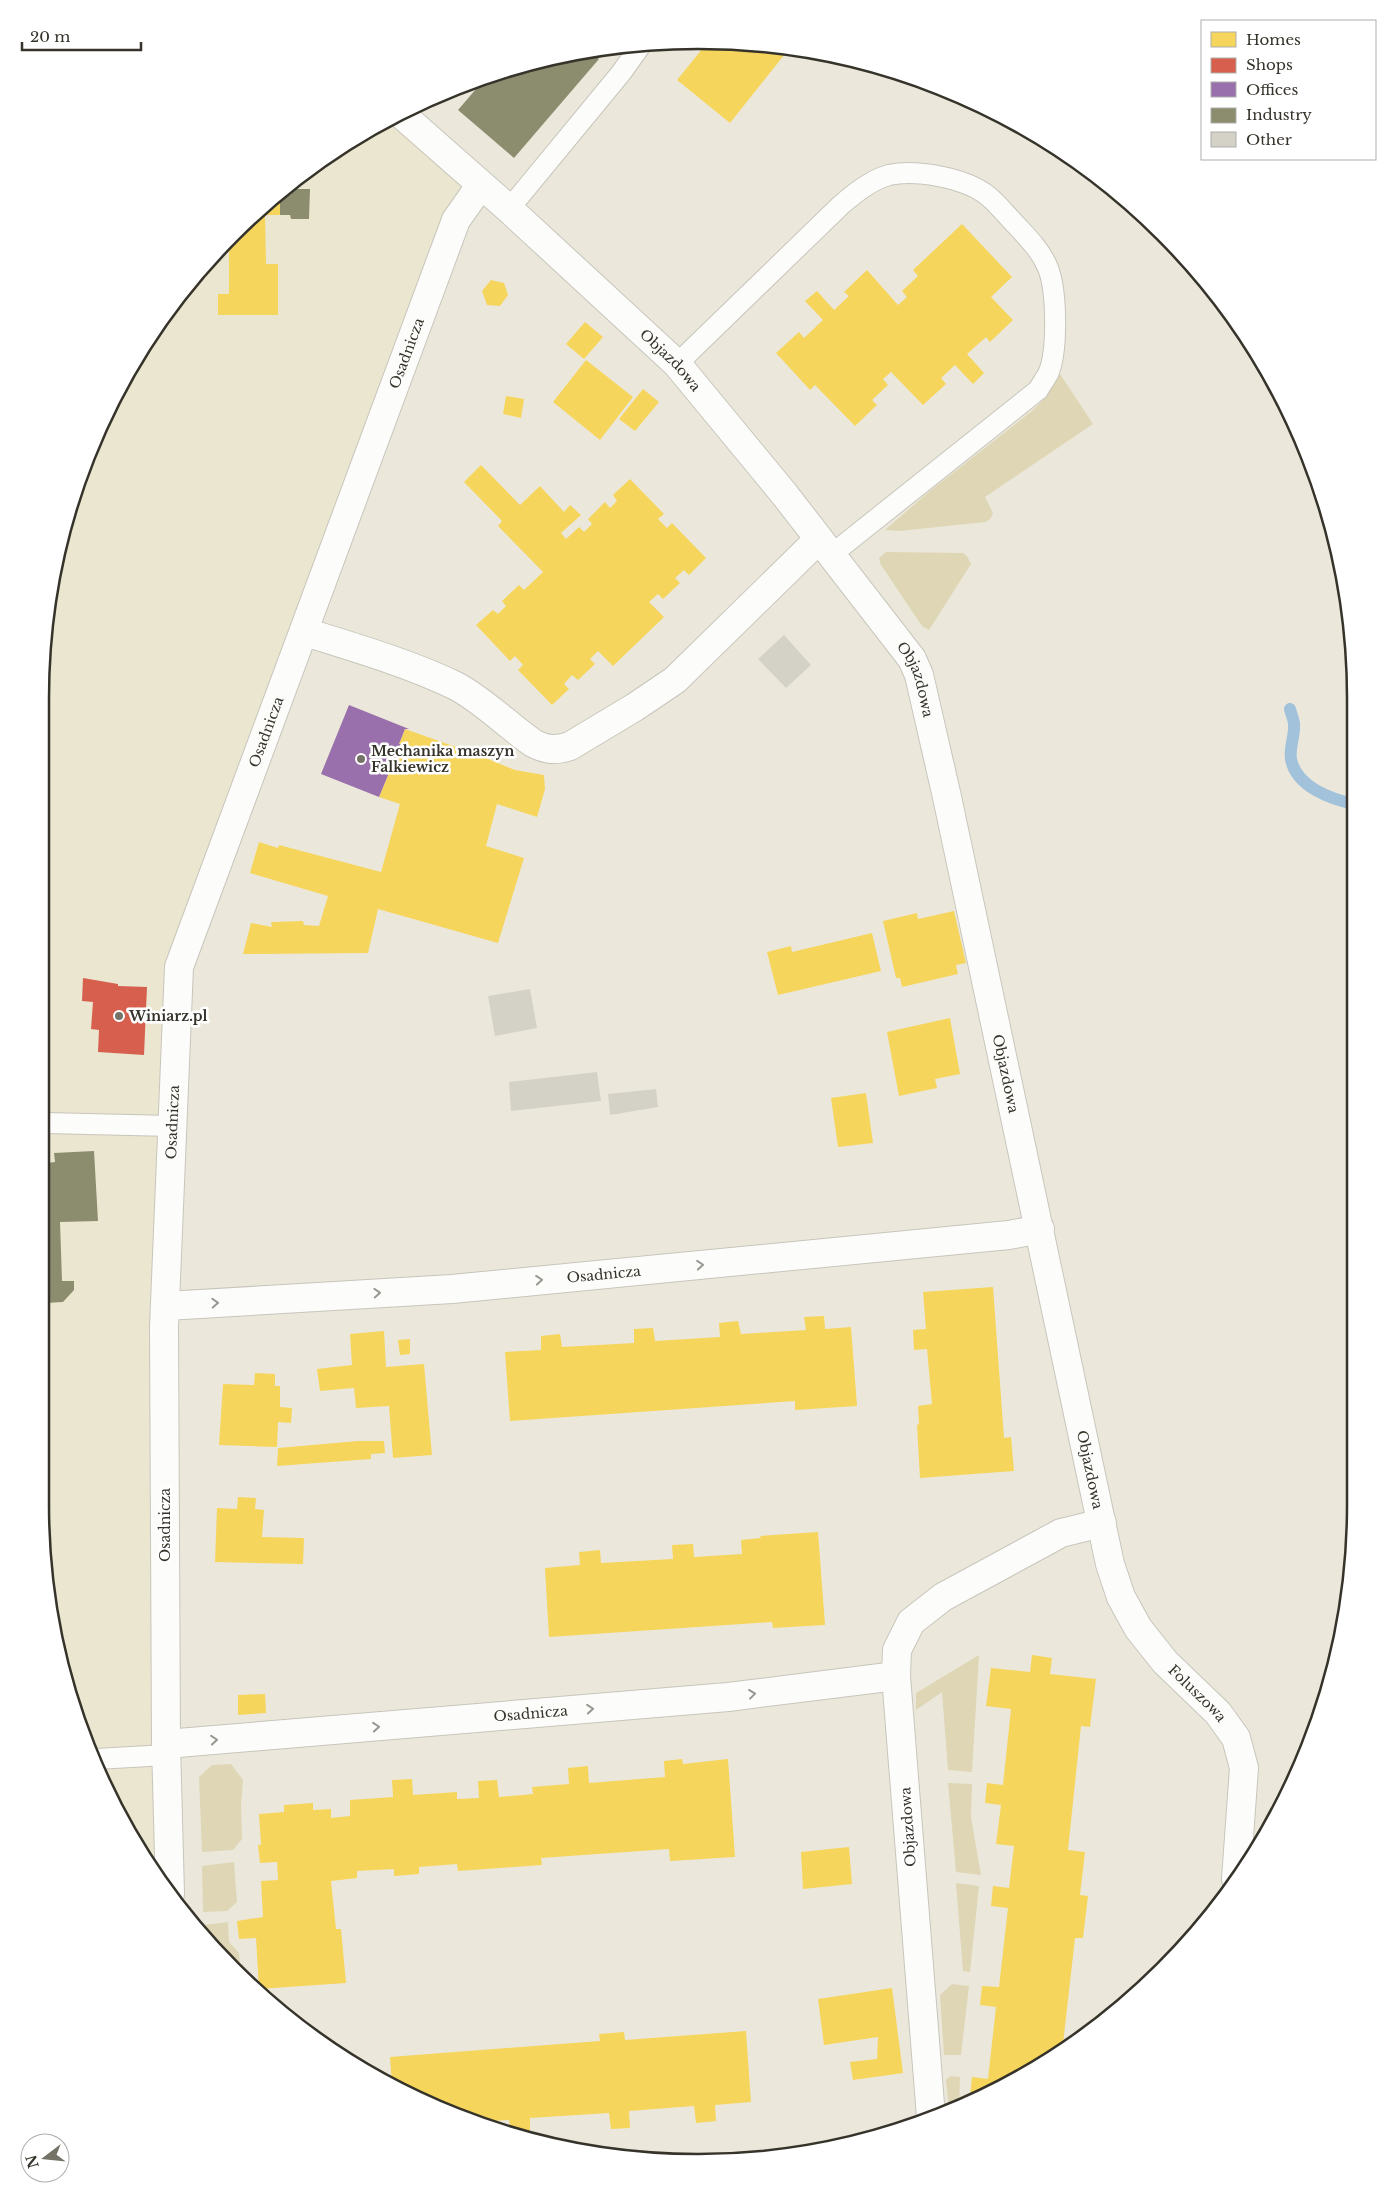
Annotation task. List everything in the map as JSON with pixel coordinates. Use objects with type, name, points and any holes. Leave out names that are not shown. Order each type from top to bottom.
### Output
[{"type":"street","name":"Objazdowa","points":[[407,118],[480,186],[509,209],[677,364],[785,495],[902,645],[919,675],[1102,1523],[1061,1533],[943,1597],[912,1622],[897,1650],[896,1676],[931,2111]]},
{"type":"street","name":"Osadnicza","points":[[170,1882],[166,1750],[164,1353],[180,967],[456,220],[480,186]]},
{"type":"street","points":[[305,632],[355,647],[456,687],[472,696],[533,743],[544,748],[558,750],[570,746],[635,707],[675,680],[825,548]]},
{"type":"street","name":"Osadnicza","points":[[166,1306],[452,1289],[1009,1235],[1040,1229]]},
{"type":"street","name":"Foluszowa","points":[[1102,1523],[1110,1564],[1121,1597],[1138,1628],[1165,1662],[1218,1713],[1236,1738],[1244,1768],[1237,1868]]},
{"type":"street","name":"Osadnicza","points":[[166,1750],[728,1697],[896,1676]]},
{"type":"lane","points":[[509,209],[621,73],[636,52]]},
{"type":"lane","points":[[677,364],[841,205],[871,183],[888,175],[906,173],[932,174],[961,183],[987,195],[1038,248],[1049,270],[1054,294],[1055,320],[1054,347],[1049,372],[1038,390],[825,548]]},
{"type":"lane","points":[[49,1123],[172,1126]]},
{"type":"lane","points":[[101,1758],[166,1750]]},
{"type":"shaded area","points":[[399,122],[474,184],[181,961],[162,1531],[177,1891],[158,1866],[136,1830],[98,1753],[83,1714],[71,1673],[61,1632],[54,1590],[49,1505],[49,698],[54,613],[61,571],[83,489],[116,411],[158,337],[210,270],[270,210],[337,158]]},
{"type":"shaded area","points":[[1060,374],[1093,424],[985,497],[993,513],[991,518],[986,522],[899,531],[885,530],[930,491],[1032,411],[1047,396]]},
{"type":"shaded area","points":[[886,552],[963,553],[967,556],[971,564],[929,630],[922,626],[881,565],[879,558]]},
{"type":"shaded area","points":[[979,1655],[972,1772],[948,1770],[942,1692],[916,1710],[916,1693]]},
{"type":"shaded area","points":[[231,1764],[243,1780],[241,1805],[242,1839],[233,1850],[202,1852],[199,1777],[212,1765]]},
{"type":"shaded area","points":[[948,1783],[972,1784],[971,1817],[981,1875],[956,1872]]},
{"type":"shaded area","points":[[234,1862],[237,1902],[227,1911],[203,1912],[202,1866]]},
{"type":"shaded area","points":[[956,1883],[979,1886],[970,1972],[963,1971]]},
{"type":"shaded area","points":[[228,1922],[229,1942],[239,1953],[240,1965],[210,1933],[204,1925]]},
{"type":"shaded area","points":[[952,1984],[969,1986],[961,2055],[944,2055],[940,1995]]},
{"type":"shaded area","points":[[950,2076],[960,2077],[959,2099],[948,2104],[946,2080]]},
{"type":"building: Homes","points":[[702,49],[785,54],[730,123],[677,80]]},
{"type":"building: Homes","points":[[280,202],[280,215],[265,215],[266,264],[278,264],[278,315],[218,315],[218,294],[229,294],[229,250],[239,239],[270,210]]},
{"type":"building: Homes","points":[[962,224],[1012,277],[991,297],[1013,320],[990,342],[986,337],[967,354],[984,373],[973,384],[955,365],[941,378],[946,384],[923,405],[891,372],[883,379],[888,385],[872,400],[877,405],[855,426],[815,385],[810,390],[776,353],[799,332],[804,338],[823,320],[805,301],[817,291],[834,310],[849,296],[844,292],[867,270],[898,305],[907,297],[902,291],[918,276],[913,270]]},
{"type":"building: Homes","points":[[491,280],[504,283],[508,295],[500,306],[487,305],[482,291]]},
{"type":"building: Homes","points":[[585,322],[603,337],[584,359],[566,344]]},
{"type":"building: Homes","points":[[586,360],[633,397],[600,440],[553,402]]},
{"type":"building: Homes","points":[[643,389],[659,402],[635,431],[619,419]]},
{"type":"building: Homes","points":[[506,396],[524,399],[521,418],[503,414]]},
{"type":"building: Homes","points":[[481,465],[520,505],[540,486],[564,512],[570,505],[581,515],[561,533],[566,539],[579,527],[584,532],[592,524],[588,519],[605,502],[610,508],[617,501],[613,495],[630,479],[664,514],[658,519],[667,528],[672,523],[706,558],[689,575],[684,570],[675,578],[680,583],[663,599],[658,594],[649,602],[664,617],[613,666],[598,651],[590,659],[595,664],[578,680],[572,675],[564,684],[569,689],[552,705],[518,670],[523,665],[515,656],[510,661],[476,625],[493,610],[498,614],[506,606],[502,601],[519,585],[524,590],[543,572],[498,526],[502,521],[464,482]]},
{"type":"building: Homes","points":[[405,729],[456,747],[455,750],[478,758],[478,755],[515,770],[544,775],[545,789],[537,817],[497,804],[486,846],[524,858],[498,943],[378,909],[368,953],[243,954],[251,923],[272,927],[271,922],[303,921],[304,925],[319,926],[328,896],[250,873],[259,842],[278,848],[279,845],[381,872],[400,804],[379,797],[401,744],[399,744]]},
{"type":"building: Homes","points":[[954,911],[966,963],[956,965],[958,974],[902,987],[900,978],[896,978],[883,921],[917,913],[918,919]]},
{"type":"building: Homes","points":[[872,933],[881,971],[778,995],[767,952],[791,946],[792,952]]},
{"type":"building: Homes","points":[[950,1018],[960,1074],[935,1079],[937,1088],[899,1096],[887,1032]]},
{"type":"building: Homes","points":[[866,1093],[873,1143],[838,1147],[831,1098]]},
{"type":"building: Homes","points":[[993,1287],[1004,1438],[1011,1437],[1014,1471],[920,1478],[917,1425],[919,1424],[918,1406],[932,1404],[927,1349],[914,1350],[913,1330],[926,1329],[923,1292]]},
{"type":"building: Homes","points":[[824,1316],[825,1329],[851,1327],[857,1406],[795,1410],[795,1401],[510,1421],[505,1352],[541,1350],[541,1336],[560,1334],[562,1347],[634,1343],[634,1329],[653,1328],[655,1341],[720,1337],[719,1323],[738,1321],[741,1334],[806,1330],[804,1317]]},
{"type":"building: Homes","points":[[384,1331],[386,1367],[424,1364],[432,1455],[393,1458],[389,1406],[356,1408],[354,1388],[320,1391],[317,1369],[352,1365],[350,1334]]},
{"type":"building: Homes","points":[[410,1339],[410,1354],[400,1355],[398,1340]]},
{"type":"building: Homes","points":[[255,1373],[275,1374],[275,1386],[280,1386],[280,1407],[292,1408],[291,1423],[278,1422],[277,1447],[219,1445],[223,1384],[254,1385]]},
{"type":"building: Homes","points":[[358,1441],[384,1441],[385,1453],[371,1454],[371,1459],[277,1466],[278,1448]]},
{"type":"building: Homes","points":[[238,1497],[256,1498],[255,1509],[264,1510],[262,1537],[304,1538],[303,1564],[215,1562],[217,1508],[237,1509]]},
{"type":"building: Homes","points":[[818,1532],[825,1625],[773,1628],[772,1622],[549,1637],[545,1568],[580,1565],[579,1552],[600,1550],[601,1563],[673,1559],[672,1545],[693,1544],[694,1557],[742,1554],[741,1540],[761,1538],[760,1536]]},
{"type":"building: Homes","points":[[1032,1655],[1052,1658],[1050,1674],[1096,1679],[1090,1727],[1081,1726],[1068,1850],[1085,1852],[1080,1895],[1088,1896],[1083,1938],[1075,1938],[1063,2042],[1023,2067],[970,2094],[972,2077],[988,2079],[996,2007],[980,2005],[982,1986],[999,1987],[1008,1908],[991,1906],[993,1886],[1009,1888],[1014,1846],[996,1844],[1001,1805],[985,1803],[987,1783],[1003,1785],[1011,1709],[986,1706],[991,1668],[1030,1672]]},
{"type":"building: Homes","points":[[265,1694],[266,1713],[238,1715],[238,1695]]},
{"type":"building: Homes","points":[[682,1759],[683,1764],[728,1759],[735,1857],[670,1861],[669,1849],[541,1858],[542,1865],[458,1871],[457,1864],[419,1867],[419,1874],[394,1876],[394,1869],[357,1871],[357,1878],[331,1881],[336,1929],[341,1929],[346,1983],[265,1989],[259,1982],[256,1938],[239,1939],[237,1921],[263,1917],[261,1881],[278,1880],[277,1862],[260,1863],[258,1845],[261,1845],[259,1814],[284,1812],[284,1805],[313,1803],[313,1810],[331,1809],[331,1818],[350,1816],[350,1800],[393,1797],[392,1780],[412,1779],[413,1795],[457,1792],[457,1799],[479,1798],[478,1781],[497,1780],[499,1797],[533,1794],[532,1787],[569,1784],[568,1768],[588,1766],[589,1783],[665,1777],[664,1761]]},
{"type":"building: Homes","points":[[849,1847],[852,1884],[803,1889],[801,1852]]},
{"type":"building: Homes","points":[[892,1988],[903,2073],[853,2080],[850,2062],[877,2059],[878,2037],[824,2045],[818,1999]]},
{"type":"building: Homes","points":[[746,2031],[751,2102],[715,2105],[716,2121],[696,2123],[694,2106],[629,2111],[630,2128],[611,2129],[609,2113],[530,2118],[530,2132],[510,2126],[509,2120],[492,2121],[450,2105],[391,2077],[390,2057],[600,2041],[599,2034],[624,2032],[625,2040]]},
{"type":"building: Shops","name":"Winiarz.pl","points":[[83,978],[118,984],[118,986],[147,987],[144,1055],[98,1052],[99,1030],[91,1029],[93,1002],[82,1001]]},
{"type":"building: Offices","name":"Mechanika maszyn Falkiewicz","points":[[349,705],[409,729],[405,729],[399,744],[401,744],[379,797],[321,774]]},
{"type":"building: Industry","points":[[596,57],[599,59],[514,158],[458,110],[477,88],[489,83],[571,61]]},
{"type":"building: Industry","points":[[296,189],[310,189],[309,219],[291,219],[290,215],[280,215],[280,202],[291,195]]},
{"type":"building: Industry","points":[[94,1151],[98,1221],[60,1222],[62,1281],[74,1281],[74,1290],[63,1302],[49,1303],[49,1163],[55,1162],[54,1153]]},
{"type":"building: Other","points":[[784,635],[811,665],[786,688],[758,659]]},
{"type":"building: Other","points":[[530,989],[537,1028],[495,1036],[488,996]]},
{"type":"building: Other","points":[[597,1072],[601,1101],[511,1111],[509,1082]]},
{"type":"building: Other","points":[[656,1089],[658,1107],[610,1115],[608,1094]]},
{"type":"waterway","points":[[1290,709],[1294,721],[1291,751],[1294,769],[1307,784],[1316,790],[1347,802]]},
{"type":"place","name":"Mechanika maszyn Falkiewicz","points":[[361,759]]},
{"type":"place","name":"Winiarz.pl","points":[[119,1016]]}]
